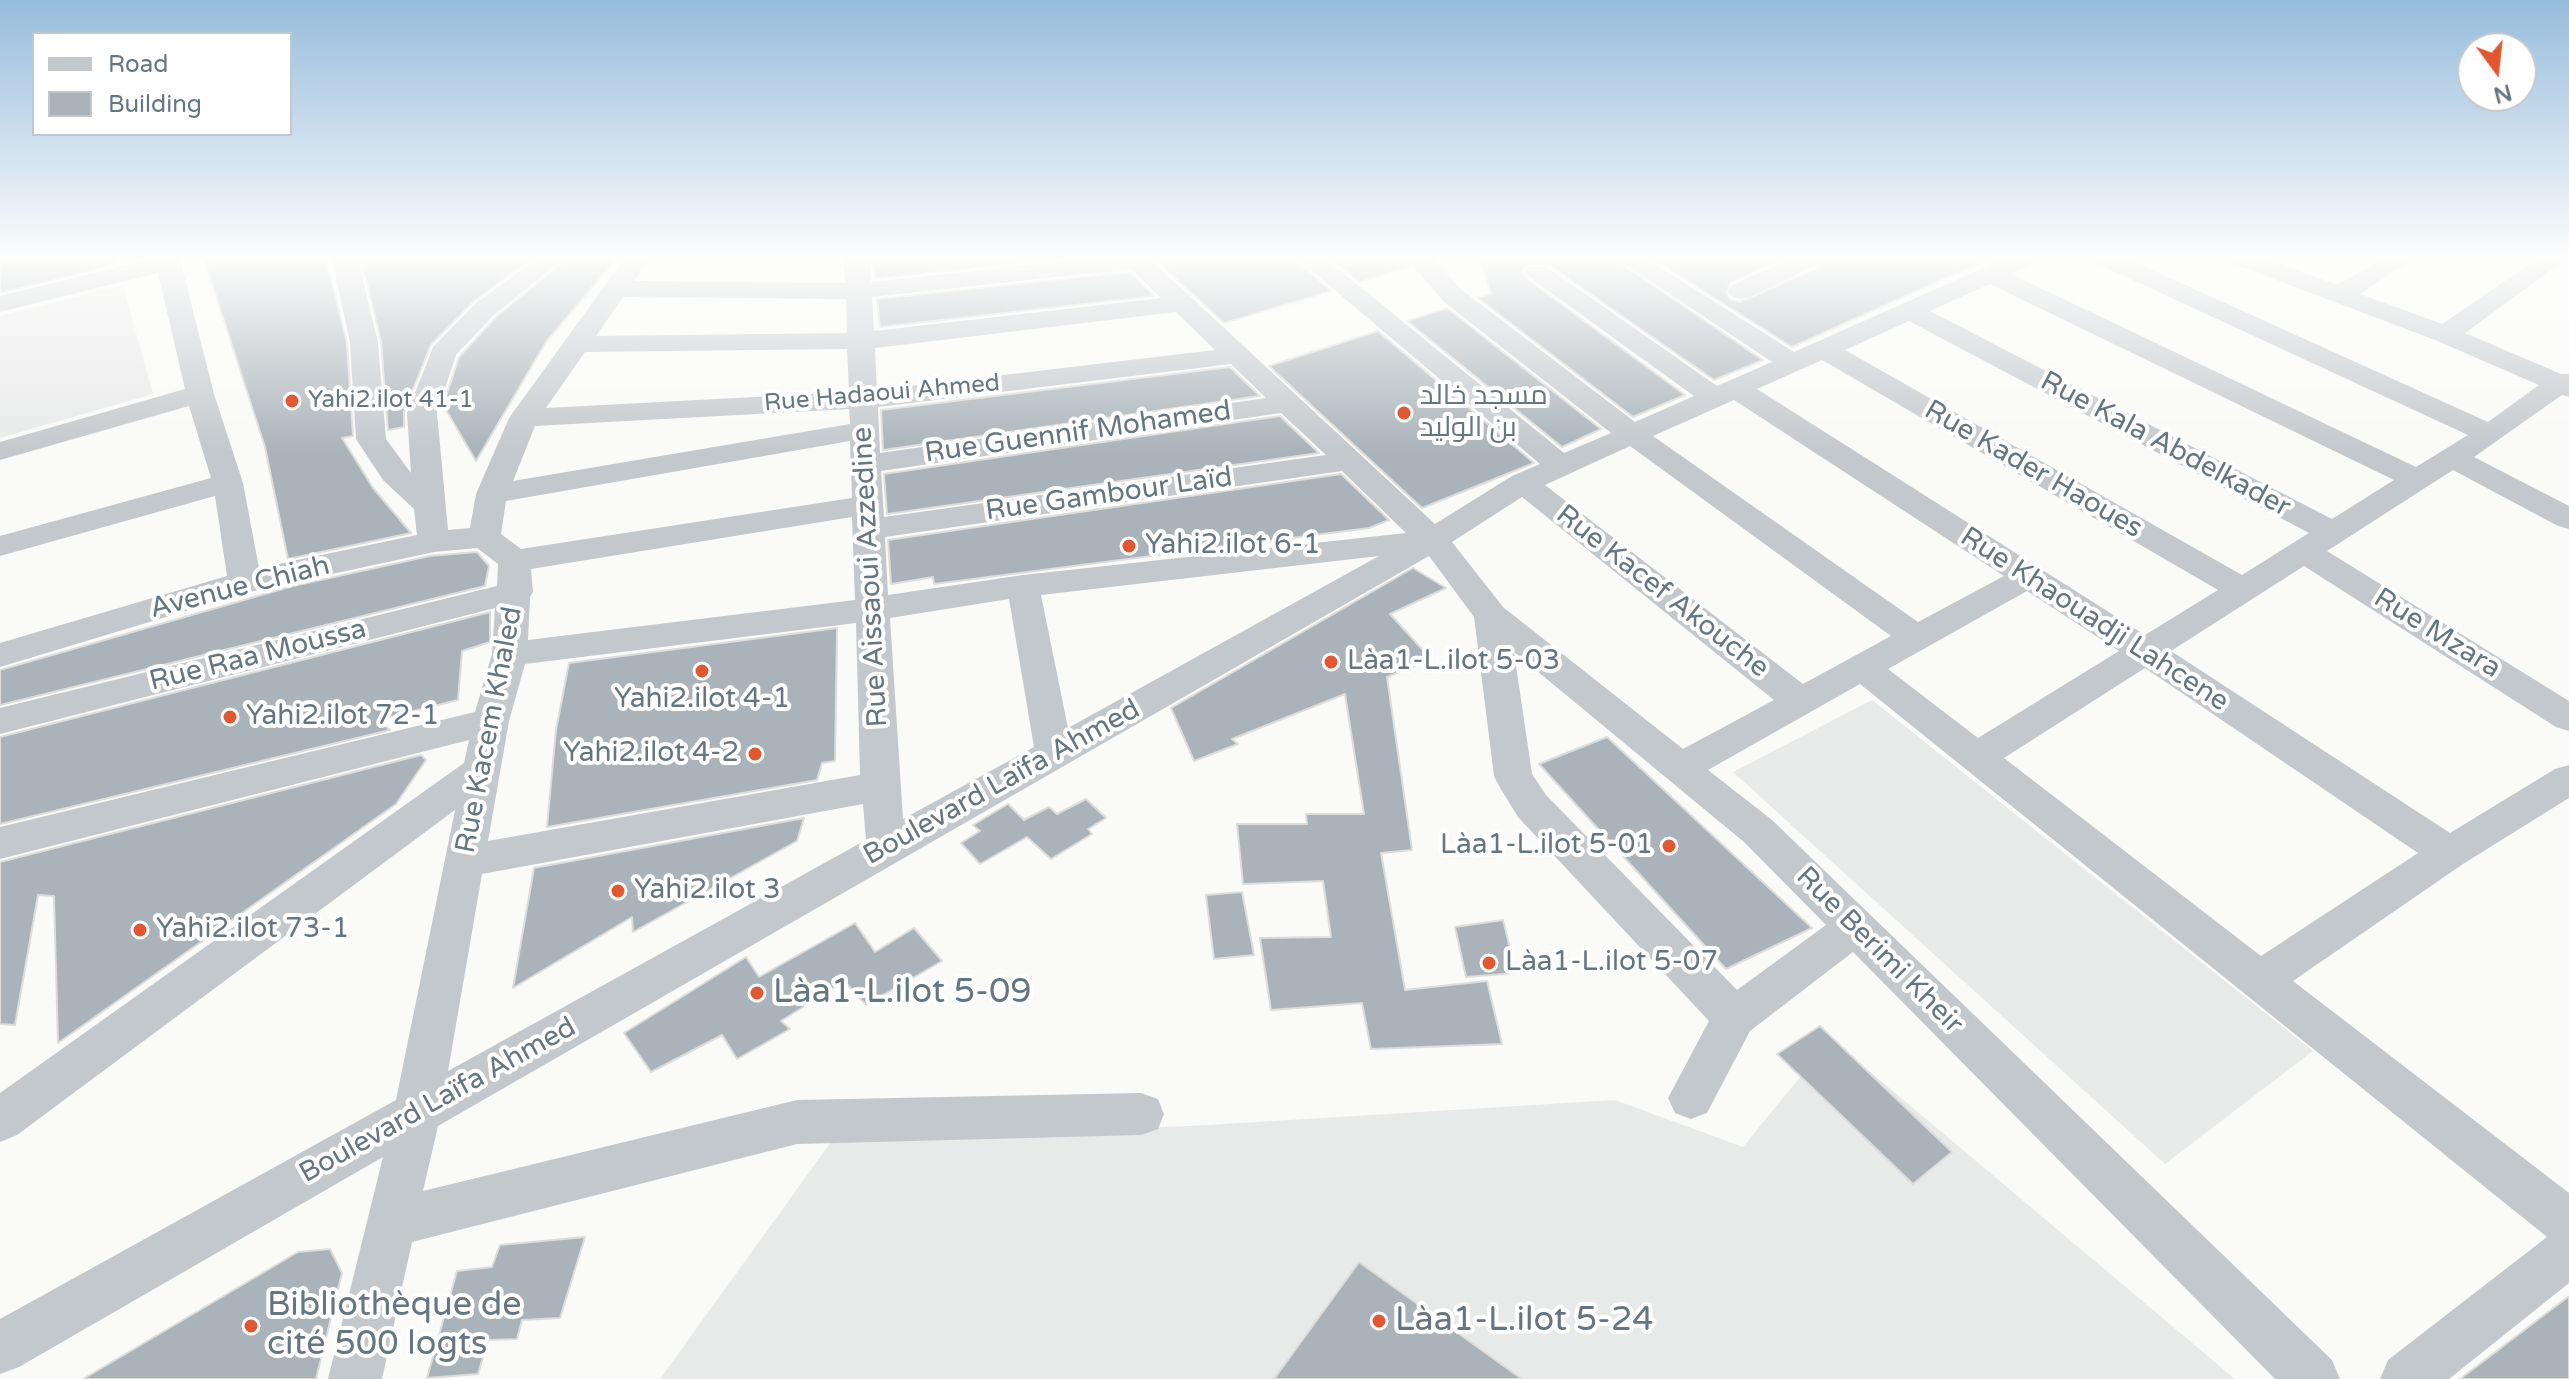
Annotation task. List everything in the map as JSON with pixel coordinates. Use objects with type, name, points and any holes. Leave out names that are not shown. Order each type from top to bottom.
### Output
[{"type":"street","points":[[182,323],[200,394],[228,483],[245,582]]},
{"type":"street","points":[[361,323],[371,439],[394,474],[429,506]]},
{"type":"street","points":[[434,542],[422,413],[443,353],[471,323]]},
{"type":"street","points":[[516,576],[484,537],[492,494],[524,418],[591,323]]},
{"type":"street","name":"Rue Aissaoui Azzedine","points":[[861,323],[880,786],[887,847]]},
{"type":"street","points":[[576,344],[862,341],[1011,323]]},
{"type":"street","name":"Rue Berimi Kheir","points":[[1205,323],[1433,540],[1491,615],[1758,831],[2313,1379]]},
{"type":"street","points":[[1388,323],[1561,466]]},
{"type":"street","points":[[1488,323],[1633,435],[1916,637]]},
{"type":"street","name":"Rue Khaouadji Lahcene","points":[[1618,323],[2145,651],[2449,853]]},
{"type":"street","name":"Rue Kader Haoues","points":[[1747,323],[2243,590]]},
{"type":"street","name":"Boulevard Laïfa Ahmed","points":[[0,1348],[1433,540],[1523,483],[1886,323]]},
{"type":"street","name":"Rue Kala Abdelkader","points":[[1934,323],[2333,533]]},
{"type":"street","points":[[2118,323],[2418,480]]},
{"type":"street","points":[[2248,323],[2490,434]]},
{"type":"street","points":[[2417,323],[2566,384]]},
{"type":"street","points":[[2445,334],[2460,323]]},
{"type":"street","name":"Rue Hadaoui Ahmed","points":[[524,418],[863,415],[1240,355]]},
{"type":"street","points":[[1977,757],[2566,384]]},
{"type":"street","points":[[0,451],[200,394]]},
{"type":"street","name":"Rue Guennif Mohamed","points":[[866,464],[1290,403]]},
{"type":"street","points":[[492,494],[863,415]]},
{"type":"street","points":[[2453,458],[2569,519]]},
{"type":"street","name":"Rue Gambour Laïd","points":[[516,576],[868,517],[1350,461]]},
{"type":"street","points":[[0,546],[228,483]]},
{"type":"street","name":"Rue Kacef Akouche","points":[[1523,483],[1800,701]]},
{"type":"street","name":"Avenue Chiah","points":[[0,655],[245,582],[434,542],[484,537]]},
{"type":"street","points":[[510,654],[873,609],[1023,586],[1433,540]]},
{"type":"street","name":"Rue Mzara","points":[[2304,551],[2569,718]]},
{"type":"street","name":"Rue Kacem Khaled","points":[[355,1379],[417,1113],[491,721],[510,654],[516,576]]},
{"type":"street","name":"Rue Raa Moussa","points":[[0,721],[516,576]]},
{"type":"street","points":[[1678,769],[2027,577]]},
{"type":"street","points":[[1023,586],[1054,754]]},
{"type":"street","points":[[1491,615],[1513,776],[1532,806],[1734,1017]]},
{"type":"street","points":[[1862,667],[2569,1224]]},
{"type":"street","points":[[0,843],[491,721]]},
{"type":"street","points":[[0,1120],[482,770]]},
{"type":"street","points":[[2259,980],[2449,853],[2569,779]]},
{"type":"street","points":[[465,861],[880,786]]},
{"type":"street","points":[[1691,1098],[1734,1017],[1855,927]]},
{"type":"street","points":[[392,1223],[797,1122],[1141,1114]]},
{"type":"street","points":[[2407,1379],[2569,1251]]},
{"type":"shaded area","points":[[0,323],[134,323],[153,394],[0,438]]},
{"type":"shaded area","points":[[1872,700],[2313,1051],[2165,1164],[1733,772]]},
{"type":"shaded area","points":[[1831,1039],[2235,1379],[660,1379],[831,1142],[1208,1125],[1615,1100],[1743,1147]]},
{"type":"building","name":"Yahi2.ilot 41-1","points":[[225,323],[342,323],[347,343],[353,436],[342,438],[373,488],[411,533],[288,559],[265,447]]},
{"type":"building","points":[[377,323],[452,323],[431,345],[404,412],[404,427],[388,430],[381,342]]},
{"type":"building","points":[[490,323],[562,323],[546,342],[476,461],[443,405],[459,357]]},
{"type":"building","points":[[880,323],[912,323],[880,327]]},
{"type":"building","points":[[1410,323],[1467,323],[1601,429],[1562,447]]},
{"type":"building","points":[[1511,323],[1587,323],[1685,395],[1633,417]]},
{"type":"building","points":[[1633,323],[1709,323],[1763,360],[1714,380]]},
{"type":"building","points":[[1755,323],[1845,323],[1792,347]]},
{"type":"building","name":"مسجد خالد بن الوليد","points":[[1378,331],[1534,463],[1422,508],[1269,366]]},
{"type":"building","points":[[1230,367],[1260,396],[883,450],[881,410]]},
{"type":"building","points":[[1280,416],[1319,453],[887,514],[884,474]]},
{"type":"building","points":[[1341,474],[1389,520],[1369,528],[934,584],[933,577],[891,584],[888,540]]},
{"type":"building","points":[[477,552],[489,566],[485,586],[0,705],[0,670],[293,586],[430,556]]},
{"type":"building","points":[[1413,568],[1446,588],[1390,614],[1431,659],[1387,677],[1412,850],[1381,853],[1405,990],[1487,981],[1502,1044],[1371,1049],[1362,1003],[1271,1010],[1260,938],[1331,937],[1323,881],[1243,884],[1237,824],[1307,824],[1306,814],[1364,814],[1345,694],[1232,739],[1238,744],[1194,761],[1171,708]]},
{"type":"building","name":"Yahi2.ilot 72-1","points":[[490,612],[490,642],[462,651],[458,700],[378,720],[390,730],[0,824],[0,737]]},
{"type":"building","points":[[837,628],[835,761],[822,763],[817,780],[547,827],[556,730],[569,663]]},
{"type":"building","name":"Làa1-L.ilot 5-01","points":[[1607,737],[1812,928],[1726,969],[1539,764]]},
{"type":"building","name":"Yahi2.ilot 73-1","points":[[421,755],[426,760],[396,804],[58,1043],[54,896],[38,895],[15,1025],[0,1024],[0,862]]},
{"type":"building","points":[[1086,799],[1106,818],[1088,829],[1092,834],[1051,859],[1027,837],[980,864],[961,843],[980,831],[973,825],[1008,804],[1024,820],[1049,807],[1057,814]]},
{"type":"building","name":"Yahi2.ilot 3","points":[[804,818],[797,841],[633,932],[632,917],[513,988],[534,868]]},
{"type":"building","points":[[1242,892],[1254,955],[1214,959],[1206,895]]},
{"type":"building","points":[[1503,920],[1516,973],[1466,977],[1455,927]]},
{"type":"building","name":"Làa1-L.ilot 5-09","points":[[855,923],[875,952],[914,928],[942,961],[866,1005],[844,981],[781,1021],[790,1029],[737,1059],[722,1035],[651,1072],[624,1033],[746,957],[759,977]]},
{"type":"building","points":[[1820,1026],[1952,1152],[1913,1184],[1777,1054]]},
{"type":"building","points":[[585,1237],[560,1318],[522,1320],[517,1339],[488,1340],[478,1374],[427,1378],[457,1271],[492,1267],[500,1245]]},
{"type":"building","name":"Bibliothèque de cité 500 logts","points":[[330,1249],[342,1273],[316,1379],[83,1379],[298,1252]]},
{"type":"building","name":"Làa1-L.ilot 5-24","points":[[1359,1262],[1522,1379],[1274,1379]]},
{"type":"building","points":[[2569,1296],[2569,1379],[2460,1379]]},
{"type":"place","name":"Yahi2.ilot 41-1","points":[[292,401]]},
{"type":"place","name":"مسجد خالد بن الوليد","points":[[1404,413]]},
{"type":"place","name":"Yahi2.ilot 6-1","points":[[1129,546]]},
{"type":"place","name":"Làa1-L.ilot 5-03","points":[[1331,662]]},
{"type":"place","name":"Yahi2.ilot 4-1","points":[[702,671]]},
{"type":"place","name":"Yahi2.ilot 72-1","points":[[230,717]]},
{"type":"place","name":"Yahi2.ilot 4-2","points":[[755,754]]},
{"type":"place","name":"Làa1-L.ilot 5-01","points":[[1669,846]]},
{"type":"place","name":"Yahi2.ilot 3","points":[[618,891]]},
{"type":"place","name":"Yahi2.ilot 73-1","points":[[140,930]]},
{"type":"place","name":"Làa1-L.ilot 5-07","points":[[1489,963]]},
{"type":"place","name":"Làa1-L.ilot 5-09","points":[[757,993]]},
{"type":"place","name":"Làa1-L.ilot 5-24","points":[[1379,1321]]},
{"type":"place","name":"Bibliothèque de cité 500 logts","points":[[251,1326]]}]
